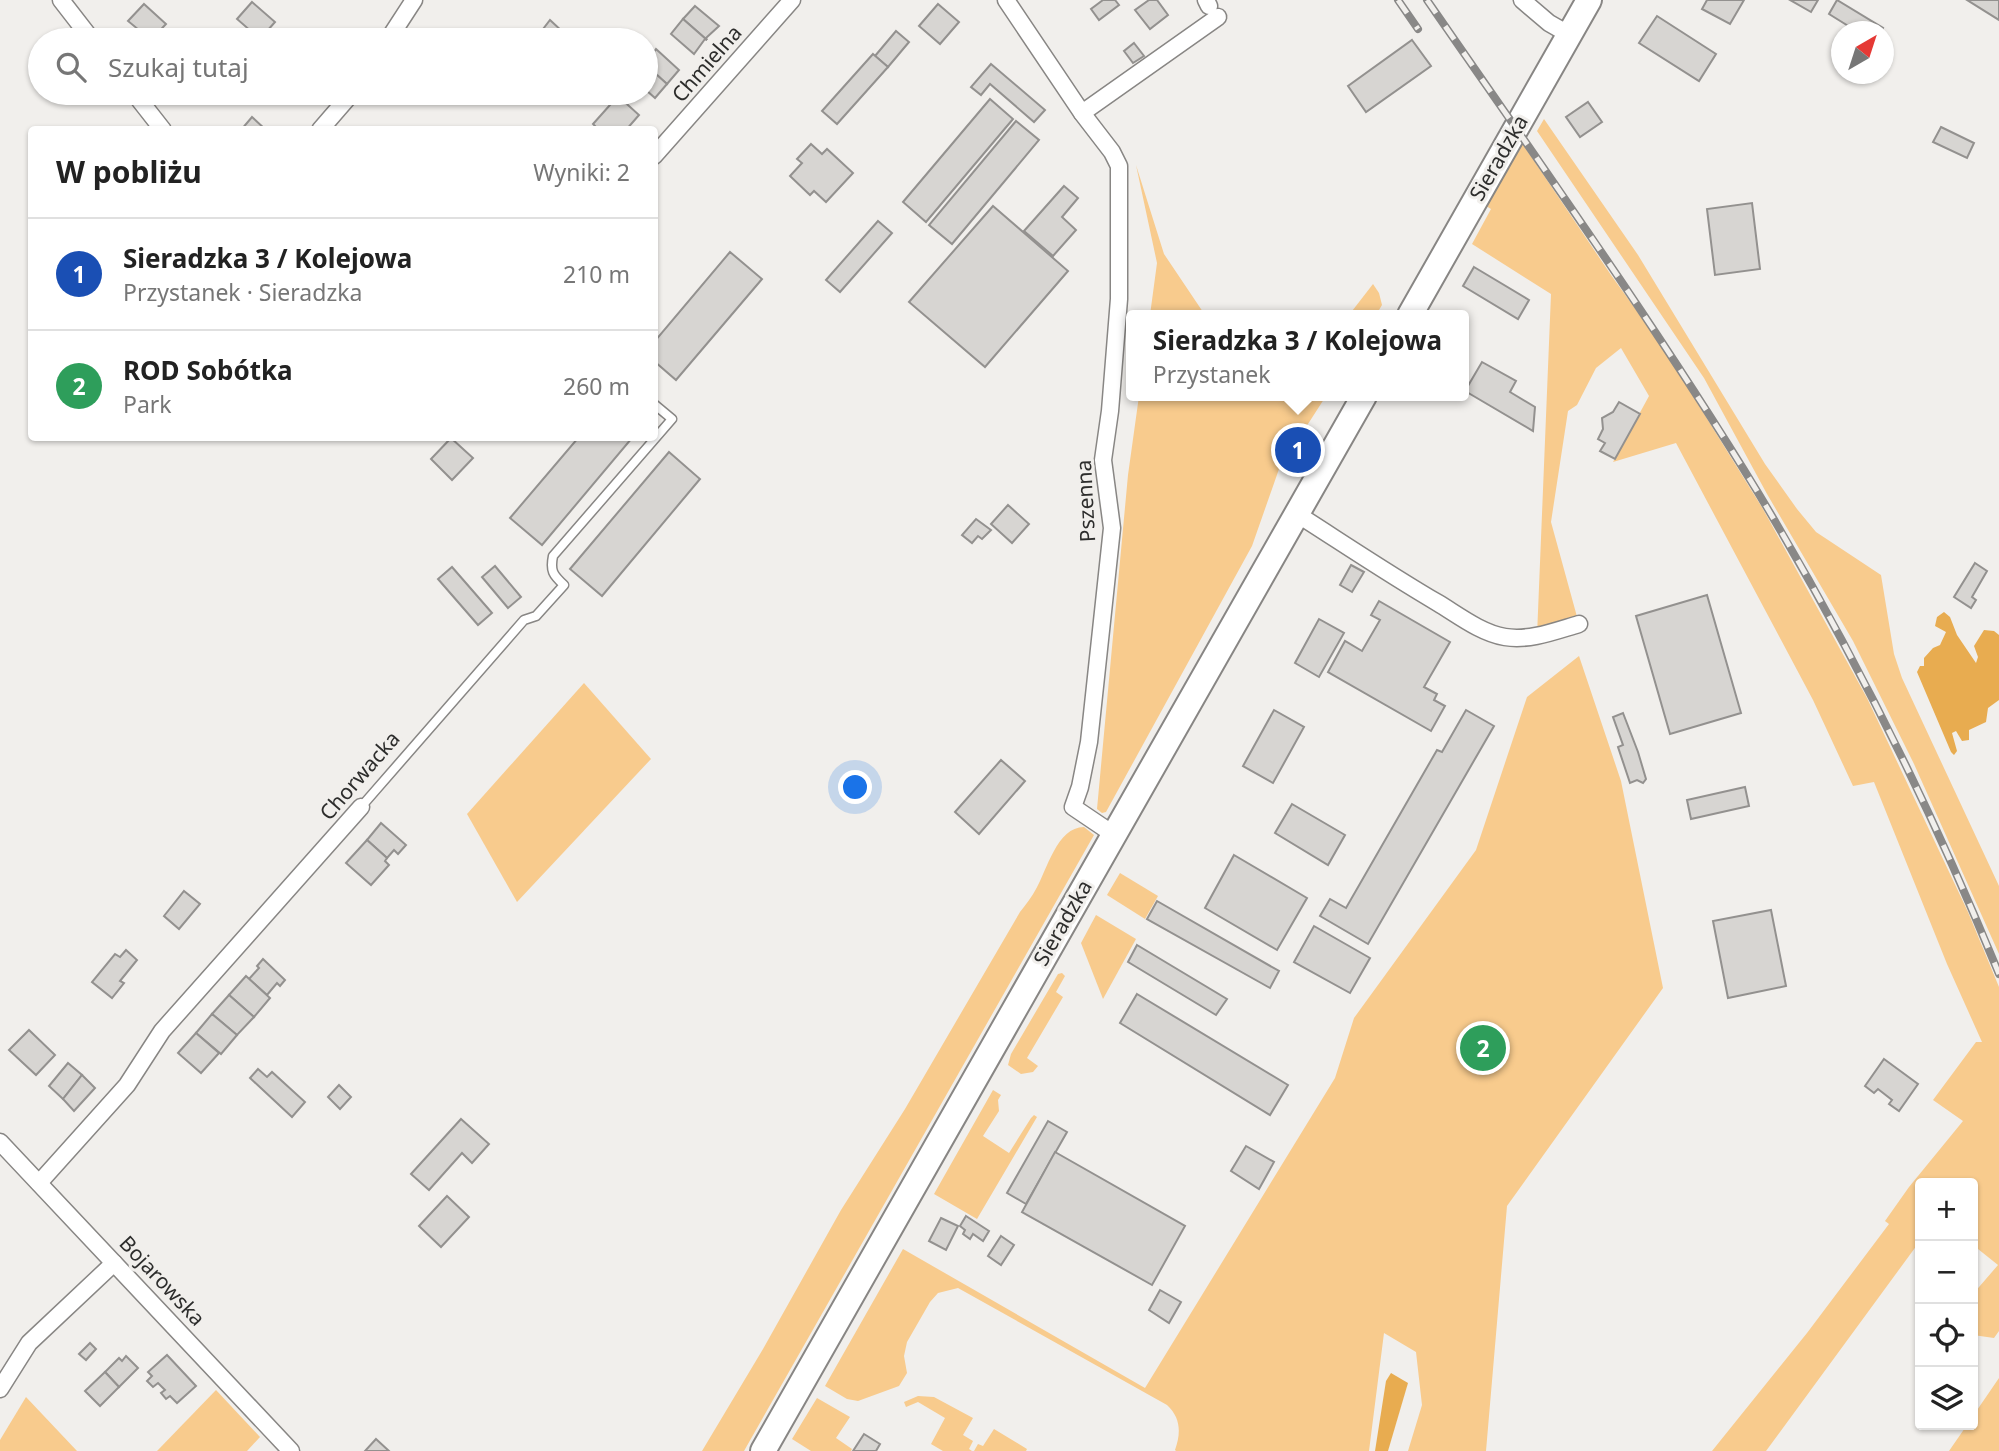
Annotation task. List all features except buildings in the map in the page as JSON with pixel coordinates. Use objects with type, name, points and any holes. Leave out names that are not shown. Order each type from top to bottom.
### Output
[{"type":"main road","name":"Sieradzka","points":[[1413,310],[1589,0]]},
{"type":"main road","name":"Sieradzka","points":[[763,1451],[1361,401]]},
{"type":"street","points":[[61,0],[83,28]]},
{"type":"street","points":[[396,28],[414,0]]},
{"type":"street","name":"Chmielna","points":[[658,151],[792,0]]},
{"type":"street","name":"Pszenna","points":[[1006,0],[1119,166],[1120,253],[1113,374],[1103,460],[1112,528],[1089,742],[1073,807],[1113,834]]},
{"type":"street","points":[[1522,0],[1549,23],[1570,35]]},
{"type":"street","points":[[1082,113],[1211,7]]},
{"type":"street","points":[[143,105],[160,126]]},
{"type":"street","points":[[323,126],[342,105]]},
{"type":"street","points":[[1297,514],[1424,595],[1475,625],[1498,635],[1538,636],[1579,624]]},
{"type":"street","name":"Chorwacka","points":[[39,1183],[127,1085],[162,1031],[361,807]]},
{"type":"street","name":"Bojarowska","points":[[0,1142],[291,1451]]},
{"type":"street","points":[[0,1389],[29,1343],[114,1263]]},
{"type":"lane","name":"Chorwacka","points":[[658,407],[672,418],[658,434]]},
{"type":"lane","name":"Chorwacka","points":[[361,807],[524,620],[537,616],[564,585],[553,576],[553,556],[652,441]]},
{"type":"shaded area","points":[[1544,119],[1638,255],[1765,464],[1797,509],[1816,532],[1881,575],[1894,654],[1902,678],[1999,886],[1999,954],[1914,764],[1853,641],[1767,494],[1704,378],[1537,131]]},
{"type":"shaded area","points":[[1522,143],[1662,346],[1763,509],[1867,698],[1968,912],[1999,987],[1999,1331],[1994,1338],[1978,1336],[1978,1288],[1998,1265],[1978,1249],[1978,1178],[1916,1178],[1963,1121],[1933,1100],[1976,1042],[1982,1042],[1947,964],[1874,782],[1853,786],[1813,700],[1676,443],[1613,462],[1649,396],[1621,348],[1596,368],[1577,405],[1568,411],[1551,522],[1579,624],[1537,636],[1551,294],[1472,244],[1491,209],[1486,206]]},
{"type":"shaded area","points":[[1136,165],[1164,254],[1202,310],[1151,310],[1157,263]]},
{"type":"shaded area","points":[[1373,284],[1382,305],[1379,310],[1353,310]]},
{"type":"shaded area","points":[[1138,401],[1323,401],[1279,469],[1252,546],[1106,812],[1102,813],[1097,809],[1128,475]]},
{"type":"shaded area","points":[[1944,612],[1950,617],[1957,635],[1976,663],[1978,657],[1974,646],[1984,630],[1994,631],[1999,635],[1999,700],[1988,708],[1986,722],[1969,730],[1969,740],[1962,741],[1956,731],[1952,733],[1957,751],[1954,755],[1917,672],[1920,666],[1924,666],[1924,658],[1940,645],[1946,632],[1935,626],[1937,617]]},
{"type":"shaded area","points":[[1579,656],[1621,781],[1663,988],[1507,1206],[1486,1451],[1408,1451],[1422,1405],[1416,1352],[1384,1333],[1369,1451],[1176,1451],[1178,1426],[1175,1415],[1167,1405],[958,1288],[938,1293],[930,1302],[907,1342],[904,1356],[907,1373],[899,1386],[858,1401],[847,1399],[825,1386],[903,1249],[1145,1388],[1335,1078],[1354,1018],[1476,850],[1527,697]]},
{"type":"shaded area","points":[[584,683],[651,759],[517,902],[467,814]]},
{"type":"shaded area","points":[[1084,827],[1094,835],[744,1451],[702,1451],[841,1210],[905,1109],[1034,892],[1054,851],[1067,834]]},
{"type":"shaded area","points":[[1120,873],[1158,896],[1145,919],[1107,895]]},
{"type":"shaded area","points":[[1096,915],[1136,939],[1103,999],[1081,943]]},
{"type":"shaded area","points":[[1058,974],[1065,976],[1056,992],[1063,997],[1027,1058],[1038,1066],[1033,1072],[1021,1074],[1008,1065],[1011,1054]]},
{"type":"shaded area","points":[[993,1090],[1001,1095],[998,1100],[999,1111],[983,1136],[1009,1153],[1031,1118],[1034,1115],[1037,1117],[977,1219],[934,1194]]},
{"type":"shaded area","points":[[1915,1180],[1915,1248],[1766,1451],[1712,1451],[1807,1333],[1889,1224],[1885,1221]]},
{"type":"shaded area","points":[[1391,1373],[1408,1383],[1388,1451],[1375,1451],[1386,1381]]},
{"type":"shaded area","points":[[1999,1378],[1999,1451],[1949,1451],[1964,1430],[1978,1430],[1978,1409]]},
{"type":"shaded area","points":[[216,1390],[260,1437],[247,1451],[157,1451]]},
{"type":"shaded area","points":[[918,1396],[934,1397],[973,1418],[963,1435],[973,1441],[969,1449],[972,1451],[943,1451],[931,1444],[945,1418],[918,1402],[906,1407],[904,1402]]},
{"type":"shaded area","points":[[26,1397],[77,1451],[0,1451],[0,1440]]},
{"type":"shaded area","points":[[817,1398],[850,1417],[836,1438],[852,1449],[851,1451],[811,1451],[792,1439]]},
{"type":"shaded area","points":[[994,1429],[1027,1449],[1026,1451],[974,1451],[978,1444],[983,1446]]},
{"type":"railway","points":[[1398,0],[1418,29]]},
{"type":"railway","points":[[1427,0],[1637,305],[1757,491],[1857,668],[1946,850],[1999,974]]},
{"type":"place","name":"Sieradzka 3 / Kolejowa","points":[[1298,450]]},
{"type":"place","name":"ROD Sobótka","points":[[1483,1048]]}]
